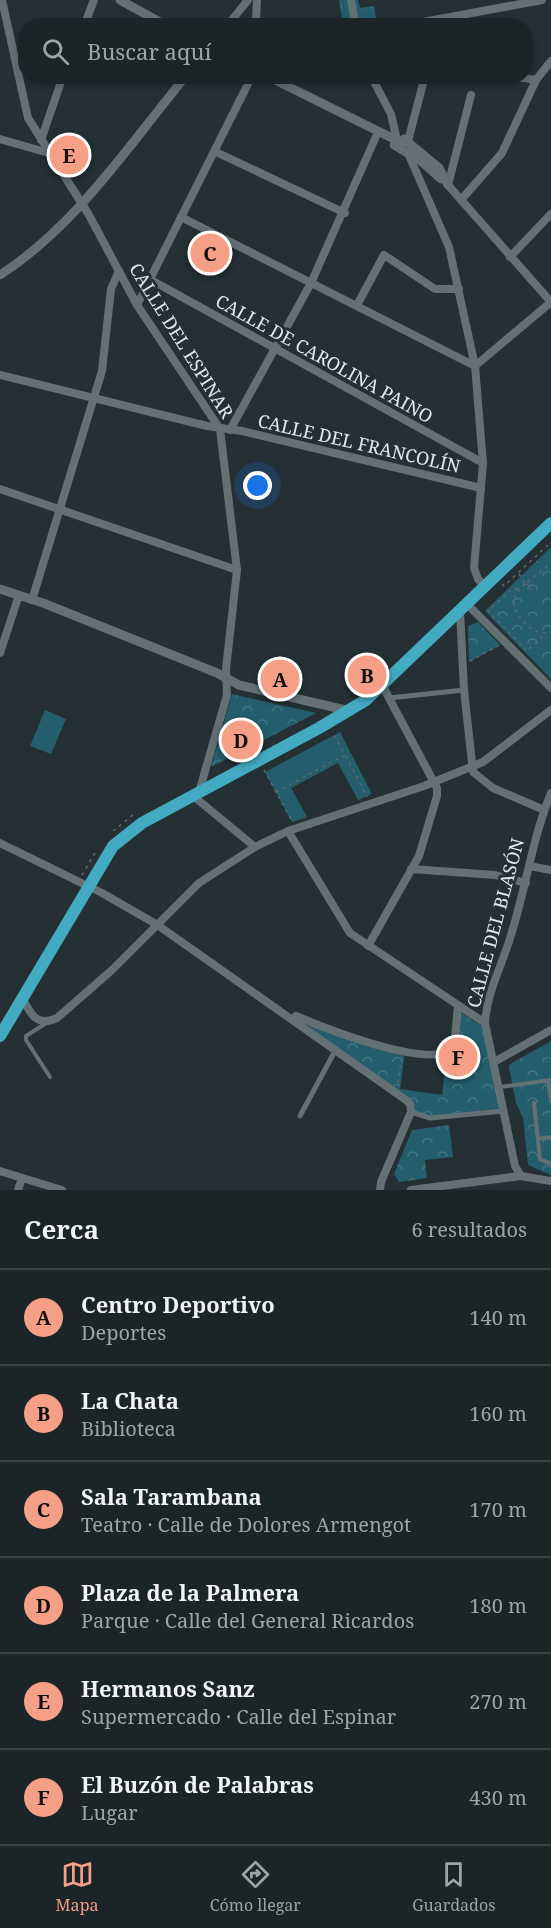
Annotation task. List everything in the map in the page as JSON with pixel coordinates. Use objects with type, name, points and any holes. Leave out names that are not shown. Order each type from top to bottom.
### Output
[{"type":"main road","points":[[0,1036],[114,846],[142,823],[350,711],[382,685],[551,523]]},
{"type":"street","name":"CALLE DEL ESPINAR","points":[[2,0],[18,73]]},
{"type":"street","points":[[87,18],[94,0]]},
{"type":"street","points":[[120,0],[153,18]]},
{"type":"street","points":[[233,18],[248,0]]},
{"type":"street","points":[[256,18],[257,0]]},
{"type":"street","points":[[351,0],[354,18]]},
{"type":"street","points":[[445,18],[542,0]]},
{"type":"street","points":[[461,200],[502,153],[536,80],[551,61]]},
{"type":"street","name":"CALLE DEL ESPINAR","points":[[21,84],[28,118],[81,203],[138,305],[220,429],[237,570],[226,669],[227,695],[196,794]]},
{"type":"street","points":[[41,140],[60,84]]},
{"type":"street","points":[[0,275],[44,242],[81,203],[179,84]]},
{"type":"street","points":[[138,305],[248,84]]},
{"type":"street","points":[[283,84],[378,132],[394,137],[402,143],[408,141]]},
{"type":"street","points":[[375,84],[391,114],[394,137]]},
{"type":"street","points":[[408,141],[423,84]]},
{"type":"street","points":[[448,185],[471,95]]},
{"type":"street","points":[[378,132],[448,185],[551,302],[475,366]]},
{"type":"street","points":[[230,430],[311,283],[345,213],[378,132]]},
{"type":"street","points":[[0,138],[50,153]]},
{"type":"street","points":[[408,141],[438,168],[448,185]]},
{"type":"street","points":[[216,152],[345,213]]},
{"type":"street","points":[[407,152],[448,247],[475,366],[483,463],[474,568],[485,587]]},
{"type":"street","points":[[510,257],[551,214]]},
{"type":"street","points":[[181,217],[475,366]]},
{"type":"street","points":[[357,305],[384,255],[435,290],[459,290]]},
{"type":"street","points":[[32,600],[95,399],[102,371],[111,289],[118,271]]},
{"type":"street","name":"CALLE DE CAROLINA PAINO","points":[[151,279],[274,350],[483,463]]},
{"type":"street","name":"CALLE DEL FRANCOLÍN","points":[[0,375],[220,429],[481,488]]},
{"type":"street","points":[[0,489],[237,570]]},
{"type":"street","points":[[0,589],[217,673],[228,681],[350,711]]},
{"type":"street","points":[[0,653],[19,595]]},
{"type":"street","points":[[464,608],[551,688]]},
{"type":"street","points":[[464,608],[464,690],[473,772],[493,788],[544,810]]},
{"type":"street","points":[[368,946],[419,856],[437,796],[434,782],[382,685]]},
{"type":"street","points":[[389,698],[464,690]]},
{"type":"street","points":[[23,999],[32,1017],[48,1022],[112,970],[199,883],[255,847],[288,831],[434,782],[483,762],[551,710]]},
{"type":"street","name":"CALLE DEL BLASÓN","points":[[521,1176],[515,1166],[485,1023],[486,1001],[511,938],[544,810],[551,793]]},
{"type":"street","points":[[196,794],[255,847]]},
{"type":"street","points":[[288,831],[350,933],[485,1023]]},
{"type":"street","points":[[0,843],[156,924],[283,1011],[406,1100],[410,1104],[411,1112],[381,1182],[380,1190]]},
{"type":"street","points":[[529,866],[551,870]]},
{"type":"street","points":[[411,869],[495,875],[526,883]]},
{"type":"street","points":[[283,1011],[372,1044],[400,1051],[442,1053],[454,1047],[458,1006]]},
{"type":"street","points":[[494,1062],[551,1030]]},
{"type":"street","points":[[300,1116],[336,1050]]},
{"type":"street","points":[[411,1112],[430,1118],[504,1111]]},
{"type":"street","points":[[0,1171],[62,1190]]},
{"type":"street","points":[[411,1190],[521,1176],[551,1181]]},
{"type":"street","points":[[18,1190],[21,1178]]},
{"type":"lane","points":[[48,1022],[26,1036],[26,1040],[50,1077]]},
{"type":"lane","points":[[499,1087],[550,1080],[551,1101]]},
{"type":"lane","points":[[534,1102],[540,1159],[551,1164]]},
{"type":"lane","points":[[538,1139],[551,1137]]},
{"type":"path","points":[[504,586],[551,542]]},
{"type":"path","points":[[543,635],[536,633],[518,615],[513,600],[518,589],[551,563]]},
{"type":"path","points":[[518,574],[525,584]]},
{"type":"path","points":[[518,589],[512,589],[489,611],[527,651],[543,635],[551,632]]},
{"type":"path","points":[[467,662],[502,644]]},
{"type":"path","points":[[333,733],[368,798]]},
{"type":"path","points":[[276,792],[345,755]]},
{"type":"path","points":[[264,769],[293,823]]},
{"type":"path","points":[[397,1089],[402,1054]]},
{"type":"green space","points":[[339,0],[358,0],[360,8],[374,6],[376,18],[342,18]]},
{"type":"green space","points":[[551,547],[551,679],[485,611]]},
{"type":"green space","points":[[478,622],[500,645],[469,662],[468,626]]},
{"type":"green space","points":[[232,694],[316,713],[211,767]]},
{"type":"green space","points":[[45,710],[66,719],[51,754],[30,746]]},
{"type":"green space","points":[[340,732],[372,794],[358,800],[338,763],[291,788],[307,817],[292,822],[265,772]]},
{"type":"green space","points":[[460,1012],[483,1027],[504,1111],[430,1118],[414,1113],[415,1107],[310,1031],[309,1025],[405,1051],[400,1089],[442,1095],[447,1056],[457,1052]]},
{"type":"green space","points":[[551,1041],[551,1175],[528,1165],[523,1117],[516,1103],[509,1067],[510,1064]]},
{"type":"green space","points":[[449,1125],[453,1157],[425,1160],[427,1178],[399,1182],[394,1174],[412,1130]]},
{"type":"place","name":"Hermanos Sanz","points":[[69,155]]},
{"type":"place","name":"Sala Tarambana","points":[[210,253]]},
{"type":"place","name":"La Chata","points":[[367,675]]},
{"type":"place","name":"Centro Deportivo","points":[[280,679]]},
{"type":"place","name":"Plaza de la Palmera","points":[[241,740]]},
{"type":"place","name":"El Buzón de Palabras","points":[[458,1057]]}]
